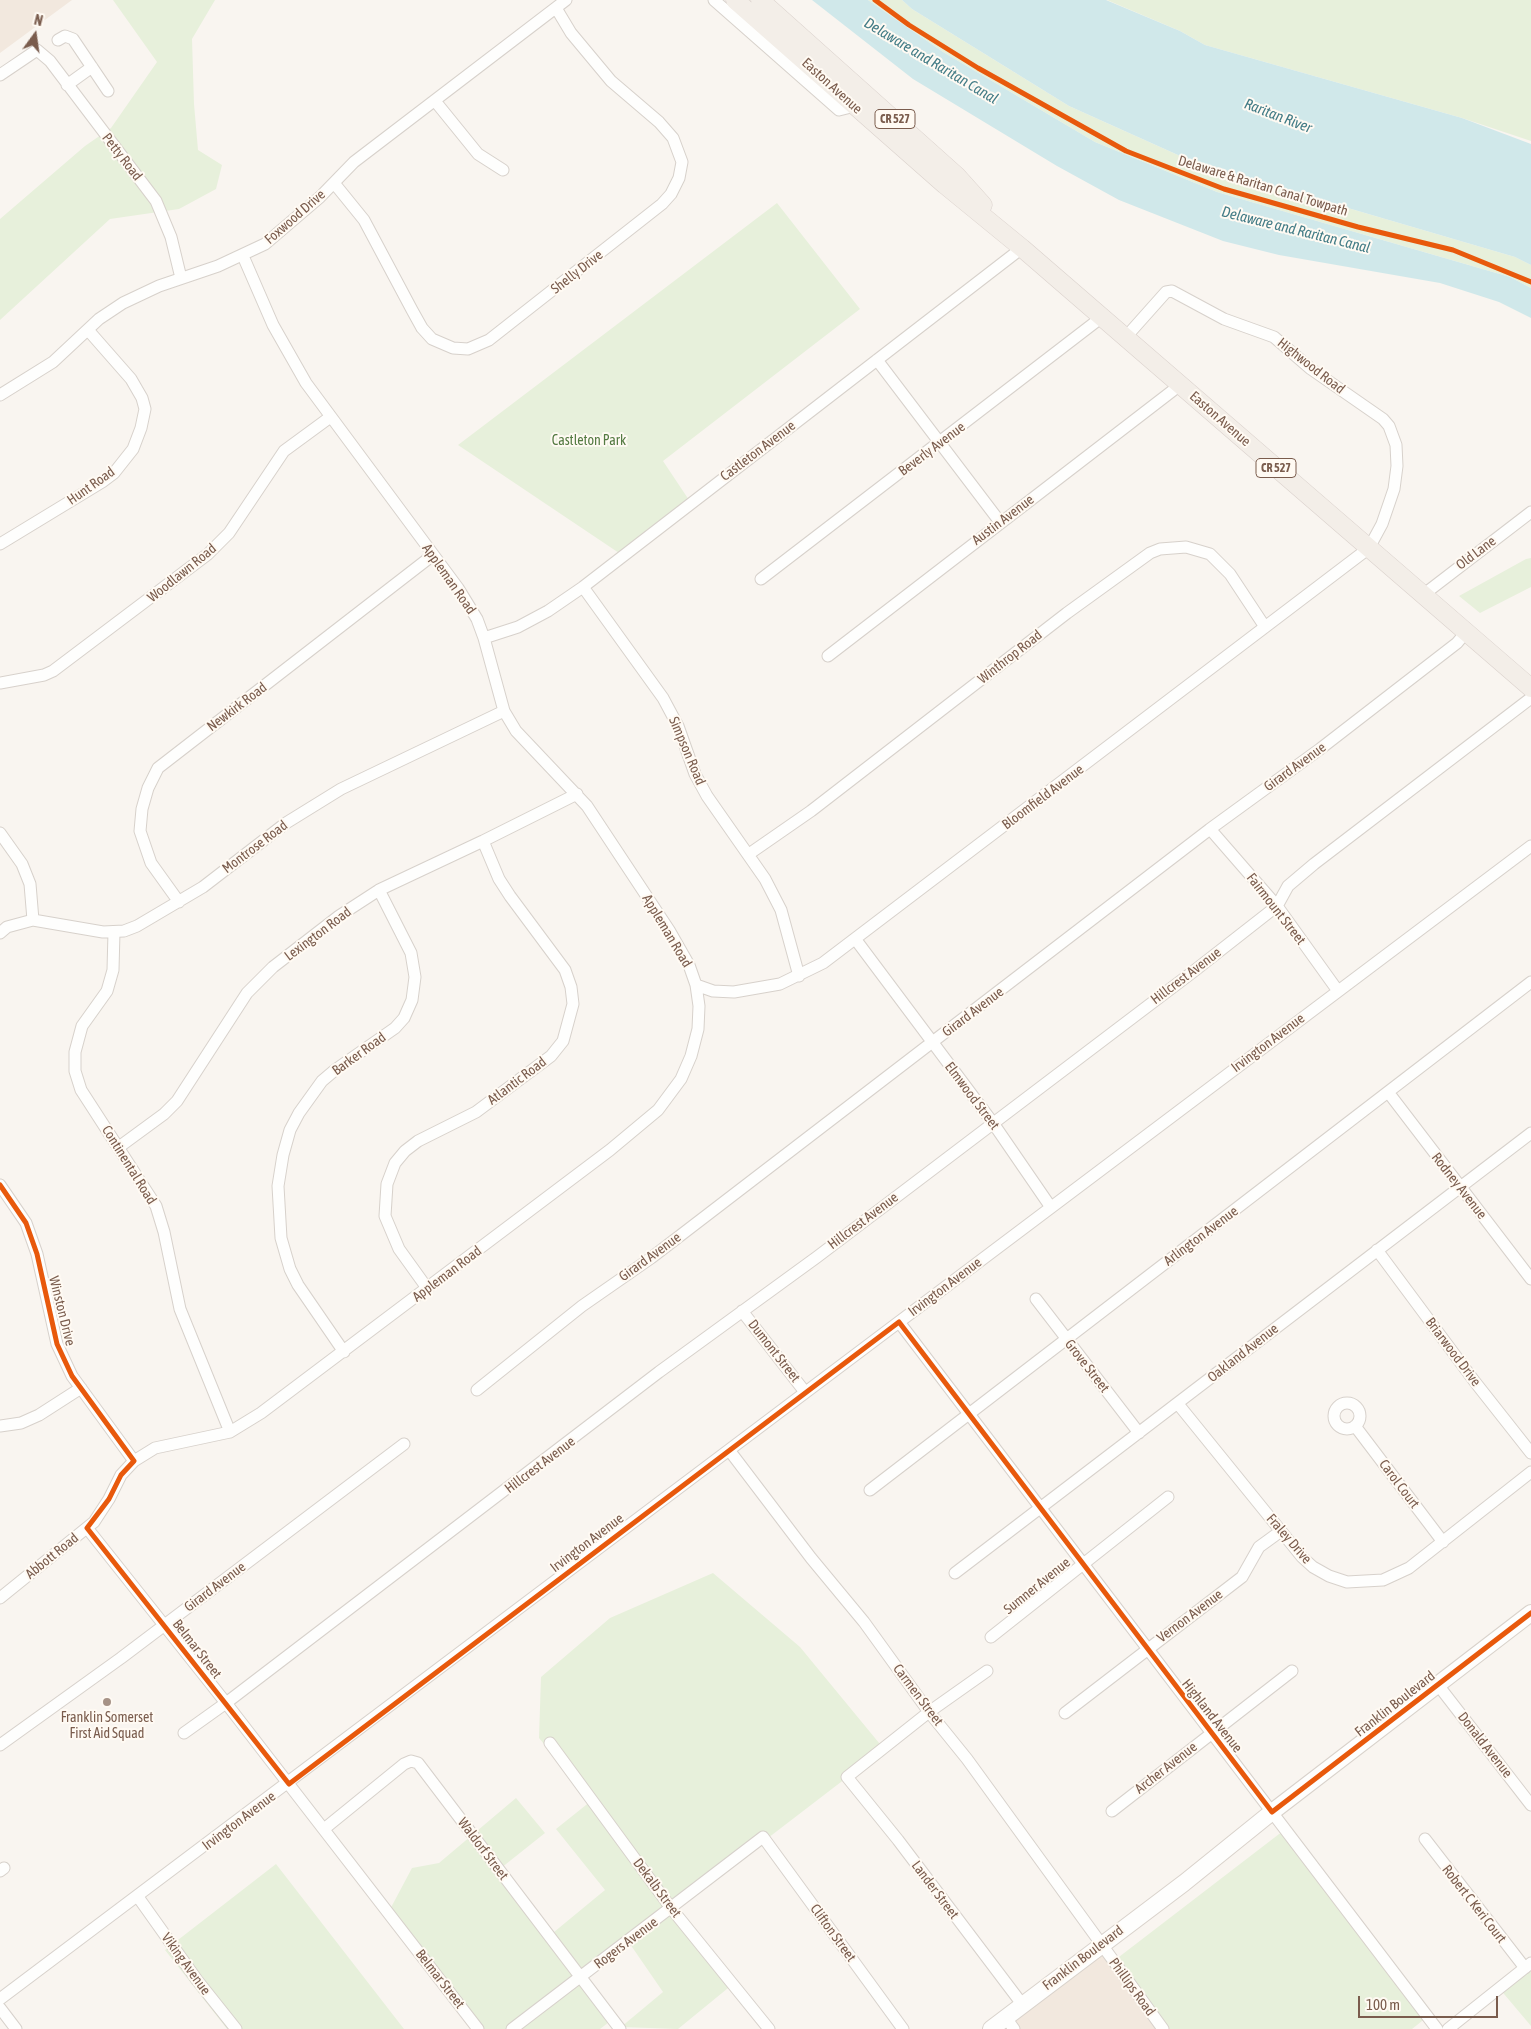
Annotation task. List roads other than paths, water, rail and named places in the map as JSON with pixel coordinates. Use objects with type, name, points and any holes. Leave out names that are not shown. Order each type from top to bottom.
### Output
[{"type":"main road","name":"Easton Avenue","points":[[735,0],[790,37],[861,100],[957,176],[1022,248],[1531,688]]},
{"type":"main road","name":"Easton Avenue","points":[[760,0],[790,37]]},
{"type":"street","name":"Foxwood Drive","points":[[0,395],[53,362],[88,330],[124,303],[158,286],[243,256],[277,236],[354,162],[566,0]]},
{"type":"street","points":[[714,0],[839,110],[861,100]]},
{"type":"street","name":"Shelly Drive","points":[[334,182],[364,220],[422,328],[432,339],[453,348],[468,349],[489,340],[662,204],[671,194],[679,178],[682,162],[678,146],[673,138],[659,122],[611,81],[571,33],[556,8]]},
{"type":"street","points":[[58,40],[69,36],[73,39],[108,91]]},
{"type":"street","name":"Petty Road","points":[[0,76],[37,50],[50,61],[156,201],[171,237],[181,278]]},
{"type":"street","points":[[67,85],[92,67]]},
{"type":"street","points":[[435,101],[478,154],[503,170]]},
{"type":"street","name":"Castleton Avenue","points":[[484,638],[518,627],[548,611],[583,587],[1022,248]]},
{"type":"street","name":"Appleman Road","points":[[134,1461],[155,1448],[230,1432],[261,1413],[610,1150],[658,1110],[680,1079],[691,1056],[698,1029],[699,1006],[696,985],[688,965],[669,930],[587,806],[516,731],[504,711],[477,619],[458,588],[329,418],[306,383],[273,325],[243,256]]},
{"type":"street","name":"Highwood Road","points":[[1126,338],[1166,292],[1172,291],[1224,319],[1274,337],[1311,369],[1383,419],[1396,444],[1397,466],[1394,489],[1382,524],[1369,548]]},
{"type":"street","name":"Beverly Avenue","points":[[761,579],[1102,317]]},
{"type":"street","name":"Hunt Road","points":[[0,544],[102,482],[114,473],[133,450],[141,428],[144,409],[142,398],[131,379],[88,330]]},
{"type":"street","points":[[877,360],[1000,522]]},
{"type":"street","name":"Austin Avenue","points":[[828,656],[1180,384]]},
{"type":"street","name":"Woodlawn Road","points":[[0,683],[12,682],[53,671],[208,554],[228,532],[284,451],[329,418]]},
{"type":"street","name":"Old Lane","points":[[1423,595],[1531,512]]},
{"type":"street","name":"Winthrop Road","points":[[749,854],[811,811],[1067,613],[1150,553],[1160,549],[1186,547],[1210,554],[1230,574],[1265,626]]},
{"type":"street","name":"Bloomfield Avenue","points":[[696,985],[713,991],[734,992],[780,984],[823,963],[856,940],[1369,548]]},
{"type":"street","name":"Newkirk Road","points":[[179,902],[152,862],[140,831],[142,809],[148,788],[158,768],[433,555]]},
{"type":"street","name":"Simpson Road","points":[[583,587],[663,698],[678,726],[695,774],[707,796],[765,878],[781,910],[799,976]]},
{"type":"street","name":"Girard Avenue","points":[[477,1390],[582,1306],[651,1258],[1210,829],[1320,749],[1457,643],[1467,631]]},
{"type":"street","name":"Hillcrest Avenue","points":[[184,1733],[992,1123],[1276,906],[1288,886],[1314,864],[1531,698]]},
{"type":"street","name":"Montrose Road","points":[[0,933],[7,927],[33,920],[114,932],[144,923],[203,887],[286,822],[341,789],[504,711]]},
{"type":"street","name":"Lexington Road","points":[[119,1147],[164,1114],[177,1101],[247,993],[266,974],[339,916],[379,890],[484,842],[577,794]]},
{"type":"street","name":"Fairmount Street","points":[[1210,829],[1276,906],[1338,991]]},
{"type":"street","points":[[0,833],[22,864],[30,884],[33,920]]},
{"type":"street","name":"Atlantic Road","points":[[428,1288],[392,1238],[384,1216],[387,1184],[395,1163],[405,1151],[418,1141],[476,1112],[550,1056],[563,1041],[573,1004],[571,987],[565,970],[499,879],[484,842]]},
{"type":"street","name":"Irvington Avenue","points":[[0,1999],[289,1784],[1050,1206],[1531,846]]},
{"type":"street","name":"Barker Road","points":[[344,1352],[298,1286],[290,1269],[281,1238],[278,1186],[290,1130],[299,1113],[322,1081],[395,1028],[404,1018],[412,1000],[416,977],[411,953],[379,890]]},
{"type":"street","name":"Continental Road","points":[[114,932],[113,970],[107,991],[82,1026],[74,1062],[81,1090],[156,1206],[164,1232],[180,1309],[230,1432]]},
{"type":"street","name":"Elmwood Street","points":[[856,940],[992,1123],[1050,1206]]},
{"type":"street","name":"Arlington Avenue","points":[[870,1490],[1531,982]]},
{"type":"street","name":"Rodney Avenue","points":[[1388,1092],[1531,1279]]},
{"type":"street","name":"Oakland Avenue","points":[[955,1573],[1040,1510],[1531,1133]]},
{"type":"street","name":"Winston Drive","points":[[0,1185],[26,1223],[37,1254],[57,1344],[72,1376],[134,1461]]},
{"type":"street","name":"Briarwood Drive","points":[[1377,1250],[1475,1382],[1531,1453]]},
{"type":"street","name":"Grove Street","points":[[1036,1299],[1139,1433]]},
{"type":"street","name":"Dumont Street","points":[[742,1311],[805,1392]]},
{"type":"street","name":"Highland Avenue","points":[[899,1322],[1436,2029]]},
{"type":"street","points":[[0,1426],[21,1423],[81,1388]]},
{"type":"street","name":"Fraley Drive","points":[[1178,1404],[1281,1531],[1313,1567],[1328,1576],[1348,1582],[1372,1582],[1396,1575],[1443,1542],[1531,1472]]},
{"type":"street","name":"Carol Court","points":[[1355,1426],[1443,1542]]},
{"type":"street","name":"Girard Avenue","points":[[0,1746],[404,1444]]},
{"type":"street","name":"Carmen Street","points":[[729,1450],[811,1558],[864,1622],[929,1712],[967,1759],[1101,1944]]},
{"type":"street","name":"Abbott Road","points":[[0,1598],[87,1528],[109,1499],[121,1475],[134,1461]]},
{"type":"street","name":"Sumner Avenue","points":[[991,1637],[1168,1497]]},
{"type":"street","name":"Belmar Street","points":[[87,1528],[226,1703],[478,2029]]},
{"type":"street","name":"Vernon Avenue","points":[[1065,1713],[1242,1577],[1260,1547],[1281,1531]]},
{"type":"street","name":"Franklin Boulevard","points":[[991,2029],[1010,2024],[1022,2004],[1184,1883],[1272,1812],[1438,1685],[1528,1621]]},
{"type":"street","name":"Archer Avenue","points":[[1112,1811],[1292,1671]]},
{"type":"street","points":[[929,1712],[987,1672]]},
{"type":"street","name":"Donald Avenue","points":[[1438,1685],[1531,1805]]},
{"type":"street","name":"Lander Street","points":[[929,1712],[847,1777],[898,1840],[1022,2004]]},
{"type":"street","name":"Dekalb Street","points":[[550,1744],[671,1908],[769,2029]]},
{"type":"street","name":"Waldorf Street","points":[[324,1829],[404,1764],[411,1761],[418,1763],[620,2029]]},
{"type":"street","name":"Rogers Avenue","points":[[512,2029],[763,1837]]},
{"type":"street","name":"Clifton Street","points":[[763,1837],[903,2029]]},
{"type":"street","name":"Robert C Keri Court","points":[[1425,1840],[1528,1966]]},
{"type":"street","name":"Viking Avenue","points":[[138,1897],[197,1980],[236,2029]]},
{"type":"street","name":"Phillips Road","points":[[1101,1944],[1163,2029]]},
{"type":"street","points":[[1448,2029],[1528,1966]]},
{"type":"street","points":[[0,2008],[16,2029]]},
{"type":"water","name":"Delaware and Raritan Canal","points":[[812,0],[868,0],[943,52],[1095,142],[1217,192],[1510,277],[1531,288],[1531,318],[1499,302],[1440,283],[1279,255],[1223,241],[1119,200],[1057,166],[913,79]]},
{"type":"water","name":"Raritan River","points":[[902,0],[1106,0],[1180,31],[1205,45],[1462,118],[1531,144],[1531,265],[1515,257],[1198,164],[1069,106],[912,9]]},
{"type":"place","name":"Franklin Somerset First Aid Squad","points":[[107,1702]]},
{"type":"park label","name":"Castleton Park","points":[[589,441]]}]
